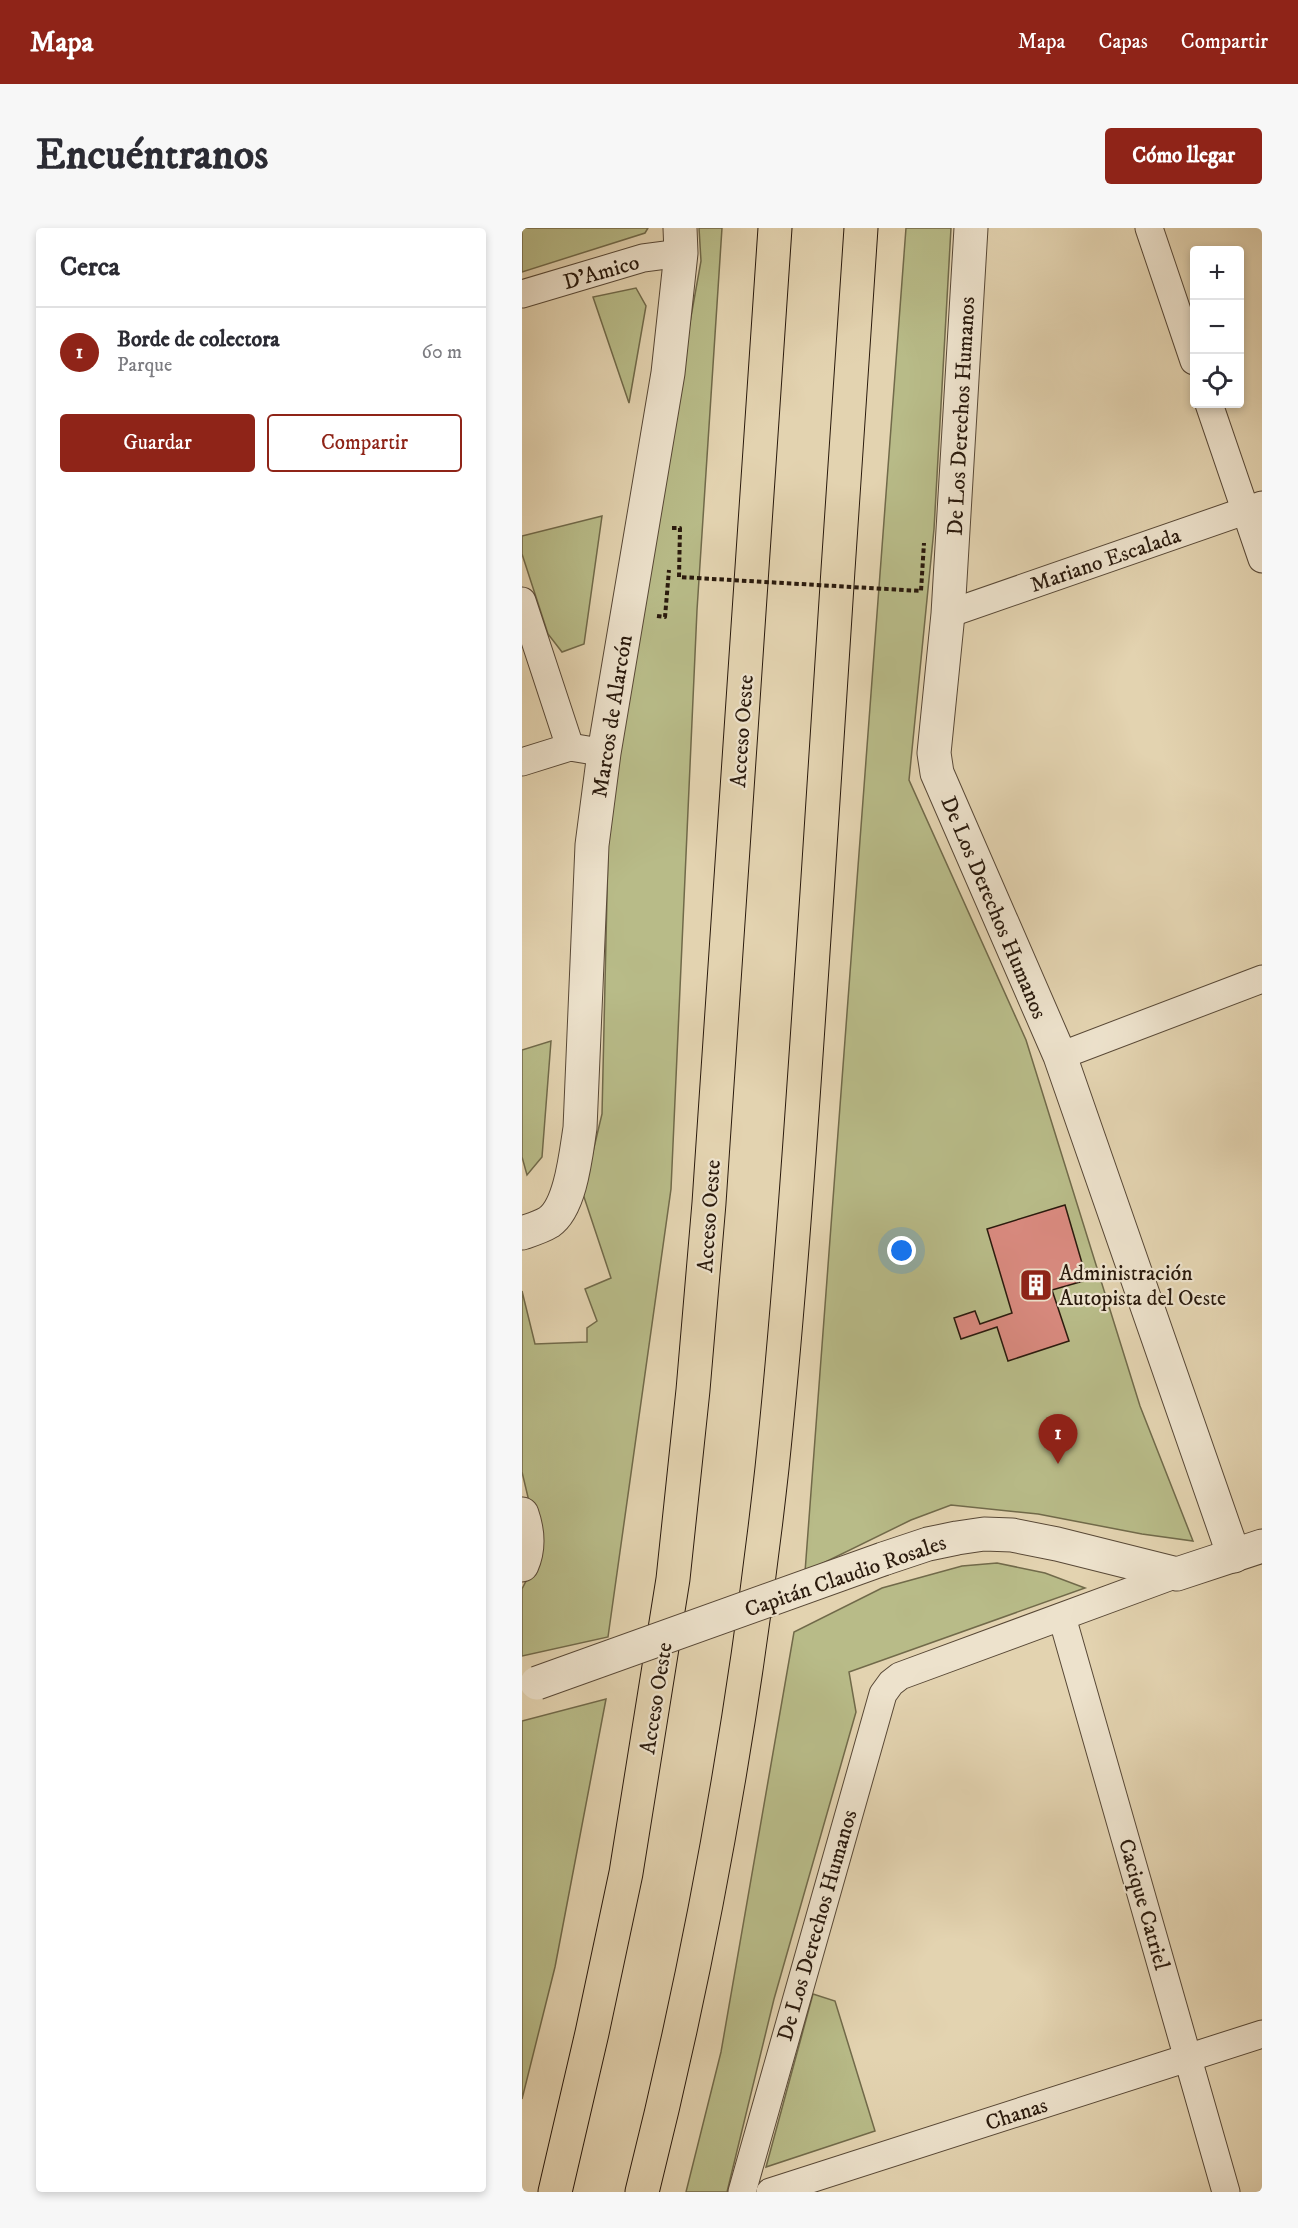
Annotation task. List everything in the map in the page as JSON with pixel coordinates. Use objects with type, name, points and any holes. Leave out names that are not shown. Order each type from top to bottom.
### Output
[{"type":"highway","name":"Acceso Oeste","points":[[555,2192],[626,1873],[674,1567],[693,1390],[709,1203],[775,228]]},
{"type":"highway","points":[[642,2192],[665,2102],[709,1897],[742,1691],[771,1472],[795,1225],[861,228]]},
{"type":"street","name":"De Los Derechos Humanos","points":[[971,228],[948,614],[934,753],[937,773],[1060,1056],[1248,1551]]},
{"type":"street","points":[[1149,228],[1192,354]]},
{"type":"street","name":"D'Amico","points":[[522,294],[643,258],[680,241]]},
{"type":"street","name":"Marcos de Alarcón","points":[[522,1233],[550,1221],[562,1205],[573,1172],[580,1128],[591,845],[604,753],[668,373],[680,241]]},
{"type":"street","points":[[1211,408],[1254,508],[1262,559]]},
{"type":"street","name":"Mariano Escalada","points":[[948,614],[1254,508]]},
{"type":"street","points":[[522,601],[570,747]]},
{"type":"street","points":[[522,762],[570,747],[604,753]]},
{"type":"street","points":[[1060,1056],[1262,980]]},
{"type":"street","points":[[522,1514],[526,1525],[527,1546],[523,1564]]},
{"type":"street","name":"Capitán Claudio Rosales","points":[[530,1686],[928,1544],[957,1538],[984,1534],[1012,1535],[1177,1574]]},
{"type":"street","points":[[1062,1617],[1177,1574],[1248,1551]]},
{"type":"street","name":"De Los Derechos Humanos","points":[[742,2192],[882,1694],[891,1683],[910,1672],[1062,1617]]},
{"type":"street","name":"Cacique Catriel","points":[[1062,1617],[1226,2192]]},
{"type":"street","name":"Chanas","points":[[770,2192],[1262,2034]]},
{"type":"path","points":[[672,528],[680,528],[679,577],[921,591],[924,543]]},
{"type":"green space","points":[[522,228],[648,228],[645,233],[522,272]]},
{"type":"green space","points":[[699,228],[722,228],[697,610],[671,1189],[608,1637],[522,1656],[522,1589],[541,1552],[522,1472],[522,1291],[535,1344],[587,1342],[587,1328],[597,1321],[585,1289],[611,1278],[583,1194],[602,1114],[609,809],[640,601],[701,261]]},
{"type":"green space","points":[[906,228],[951,228],[934,529],[909,780],[1026,1040],[1140,1406],[1193,1541],[1142,1534],[1038,1514],[951,1505],[911,1520],[805,1572]]},
{"type":"green space","points":[[636,288],[646,306],[629,403],[593,297]]},
{"type":"green space","points":[[602,516],[584,644],[562,652],[548,634],[522,554],[522,536]]},
{"type":"green space","points":[[551,1041],[542,1157],[527,1175],[522,1157],[522,1050]]},
{"type":"green space","points":[[997,1563],[1045,1573],[1085,1588],[849,1672],[856,1712],[774,1999],[727,2192],[686,2192],[721,2052],[794,1632],[882,1588],[962,1566]]},
{"type":"green space","points":[[606,1699],[555,1967],[522,2099],[522,1721]]},
{"type":"green space","points":[[813,1994],[835,2001],[875,2131],[766,2167]]},
{"type":"building","name":"Administración Autopista del Oeste","points":[[1065,1205],[1087,1280],[1052,1290],[1069,1341],[1008,1361],[997,1327],[961,1339],[954,1318],[975,1311],[980,1324],[1012,1313],[987,1229]]},
{"type":"place","name":"Administración Autopista del Oeste","points":[[1036,1285]]},
{"type":"place","name":"Borde de colectora","points":[[1058,1464]]}]
